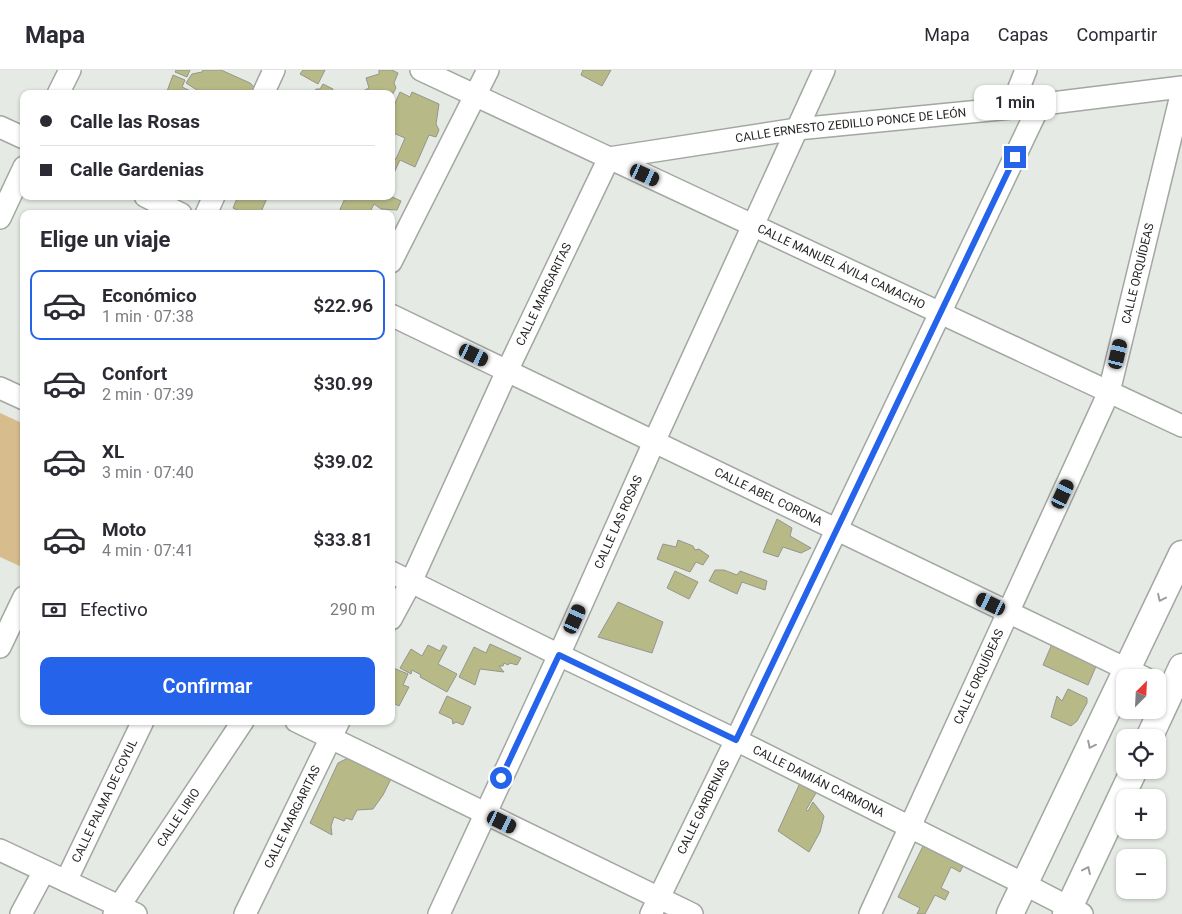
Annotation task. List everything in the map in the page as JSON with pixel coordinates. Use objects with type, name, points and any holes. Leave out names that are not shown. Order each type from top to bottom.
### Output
[{"type":"street","points":[[60,90],[70,70]]},
{"type":"street","points":[[265,90],[274,70]]},
{"type":"street","points":[[421,70],[609,158]]},
{"type":"street","points":[[395,254],[488,70]]},
{"type":"street","name":"CALLE LAS ROSAS","points":[[439,914],[559,655],[824,70]]},
{"type":"street","points":[[1011,108],[1026,70]]},
{"type":"street","name":"CALLE ERNESTO ZEDILLO PONCE DE LEÓN","points":[[609,158],[798,129],[1011,108],[1182,87]]},
{"type":"street","name":"CALLE ORQUÍDEAS","points":[[870,914],[1109,392],[1182,91]]},
{"type":"street","name":"CALLE GARDENIAS","points":[[655,906],[1040,104]]},
{"type":"street","points":[[0,127],[20,136]]},
{"type":"street","name":"CALLE MANUEL ÁVILA CAMACHO","points":[[609,158],[1182,426]]},
{"type":"street","name":"CALLE MARGARITAS","points":[[395,612],[411,582],[507,371],[609,158]]},
{"type":"street","points":[[0,218],[20,176]]},
{"type":"street","points":[[152,200],[173,210]]},
{"type":"street","name":"CALLE ABEL CORONA","points":[[395,317],[1128,669]]},
{"type":"street","points":[[0,388],[20,397]]},
{"type":"street","points":[[1138,669],[1182,554]]},
{"type":"street","name":"CALLE DAMIÁN CARMONA","points":[[395,574],[911,827],[1024,884],[1073,912]]},
{"type":"street","points":[[0,647],[20,605]]},
{"type":"street","points":[[1153,729],[1173,684]]},
{"type":"street","points":[[1010,914],[1116,711]]},
{"type":"street","name":"CALLE PALMA DE COYUL","points":[[66,881],[142,725]]},
{"type":"street","name":"CALLE LIRIO","points":[[123,911],[240,725]]},
{"type":"street","points":[[313,725],[335,730],[655,906],[692,914]]},
{"type":"street","name":"CALLE MARGARITAS","points":[[246,914],[335,730]]},
{"type":"street","points":[[1073,912],[1130,779]]},
{"type":"street","points":[[0,850],[66,881],[123,911]]},
{"type":"street","points":[[21,914],[44,871]]},
{"type":"shaded area","points":[[0,413],[20,422],[20,566],[0,557]]},
{"type":"building","points":[[176,70],[190,70],[187,77],[175,72]]},
{"type":"building","points":[[203,70],[221,70],[250,83],[254,87],[253,90],[197,90],[186,83],[192,74],[202,72]]},
{"type":"building","points":[[303,70],[325,70],[318,84],[300,74]]},
{"type":"building","points":[[379,70],[392,70],[398,73],[394,83],[395,90],[365,90],[369,88],[366,78],[379,74]]},
{"type":"building","points":[[583,70],[611,70],[602,86],[581,75]]},
{"type":"building","points":[[173,75],[185,80],[182,87],[188,90],[167,90]]},
{"type":"building","points":[[323,84],[333,89],[315,90],[320,89]]},
{"type":"building","points":[[400,92],[410,97],[412,92],[439,104],[436,124],[439,130],[436,137],[429,135],[415,167],[400,160],[395,171],[395,159],[405,138],[395,134],[395,103]]},
{"type":"building","points":[[395,198],[401,201],[397,210],[381,209],[374,204],[371,210],[340,210],[344,200],[395,200]]},
{"type":"building","points":[[236,200],[266,200],[262,210],[237,210],[233,208]]},
{"type":"building","points":[[777,519],[792,528],[790,536],[811,548],[801,553],[783,547],[778,557],[763,552]]},
{"type":"building","points":[[678,540],[693,546],[695,550],[699,549],[709,556],[703,565],[696,562],[690,572],[657,559],[663,544],[676,547]]},
{"type":"building","points":[[715,570],[724,570],[737,575],[740,571],[767,581],[765,590],[742,582],[737,594],[709,581]]},
{"type":"building","points":[[675,571],[698,582],[689,599],[667,588]]},
{"type":"building","points":[[618,602],[663,622],[652,653],[598,637]]},
{"type":"building","points":[[490,644],[521,658],[517,665],[504,663],[503,666],[499,666],[504,672],[480,669],[475,685],[459,677],[474,647],[486,653]]},
{"type":"building","points":[[1052,644],[1097,664],[1088,685],[1043,665]]},
{"type":"building","points":[[428,645],[440,651],[443,645],[447,647],[438,664],[457,674],[447,692],[420,677],[421,675],[412,670],[411,674],[400,668],[411,649],[422,656]]},
{"type":"building","points":[[395,669],[408,674],[403,685],[409,687],[399,706],[395,704]]},
{"type":"building","points":[[1068,689],[1087,698],[1087,703],[1077,721],[1071,726],[1051,717],[1057,696],[1062,701]]},
{"type":"building","points":[[447,696],[471,707],[463,725],[456,722],[453,724],[452,719],[439,713]]},
{"type":"building","points":[[348,758],[391,779],[373,809],[357,810],[352,820],[346,818],[344,821],[334,817],[331,826],[332,835],[310,823],[338,763]]},
{"type":"building","points":[[800,783],[816,793],[806,810],[808,811],[813,802],[824,816],[820,832],[809,852],[778,831]]},
{"type":"building","points":[[926,840],[964,864],[960,872],[951,867],[941,888],[949,892],[945,900],[935,895],[925,914],[917,914],[920,908],[898,897]]},
{"type":"route","points":[[501,778],[559,655],[736,740],[1015,157]]}]
